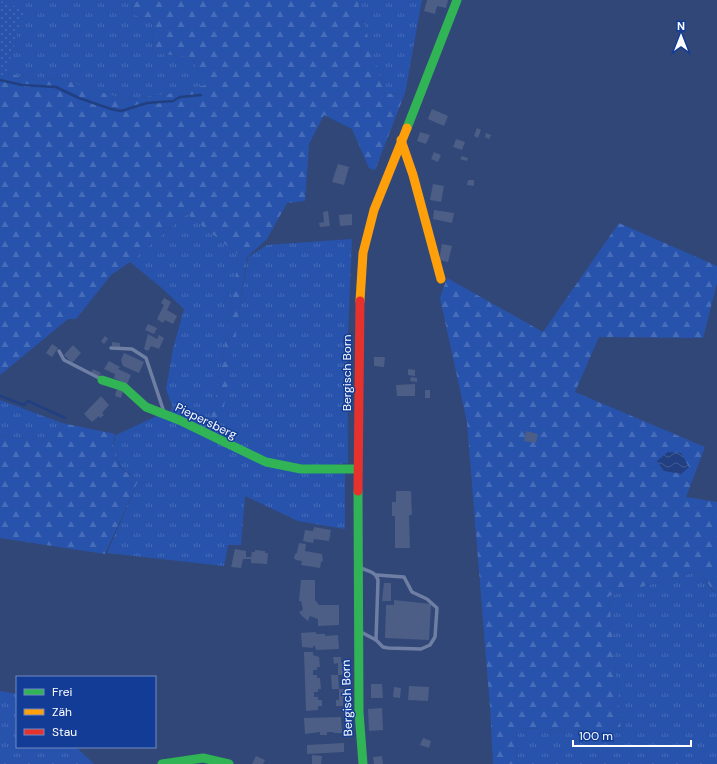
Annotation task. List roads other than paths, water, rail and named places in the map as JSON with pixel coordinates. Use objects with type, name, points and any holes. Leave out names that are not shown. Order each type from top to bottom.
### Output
[{"type":"main road","name":"Bergisch Born","points":[[363,764],[359,712],[358,469],[359,314],[363,253],[371,219],[385,180],[438,51],[457,0]]},
{"type":"main road","points":[[400,143],[413,175],[441,279]]},
{"type":"main road","name":"Piepersberg","points":[[102,380],[124,387],[146,407],[164,413],[230,446],[279,467],[310,470],[358,469]]},
{"type":"main road","points":[[162,764],[203,758],[229,764]]},
{"type":"lane","points":[[111,348],[132,349],[146,358],[164,413]]},
{"type":"lane","name":"Piepersberg","points":[[59,352],[64,360],[102,380]]},
{"type":"lane","points":[[358,565],[366,571],[373,572],[377,575],[404,577],[412,592],[427,599],[437,608],[436,631],[433,642],[421,649],[383,647],[376,640],[358,631]]},
{"type":"lane","points":[[376,640],[379,588],[377,575]]},
{"type":"water","points":[[668,452],[681,453],[689,467],[681,474],[664,471],[657,461]]},
{"type":"waterway","points":[[0,80],[22,85],[56,87],[79,98],[121,111],[147,103],[173,101],[180,97],[201,95]]},
{"type":"waterway","points":[[0,396],[24,405],[28,401],[65,418]]}]
